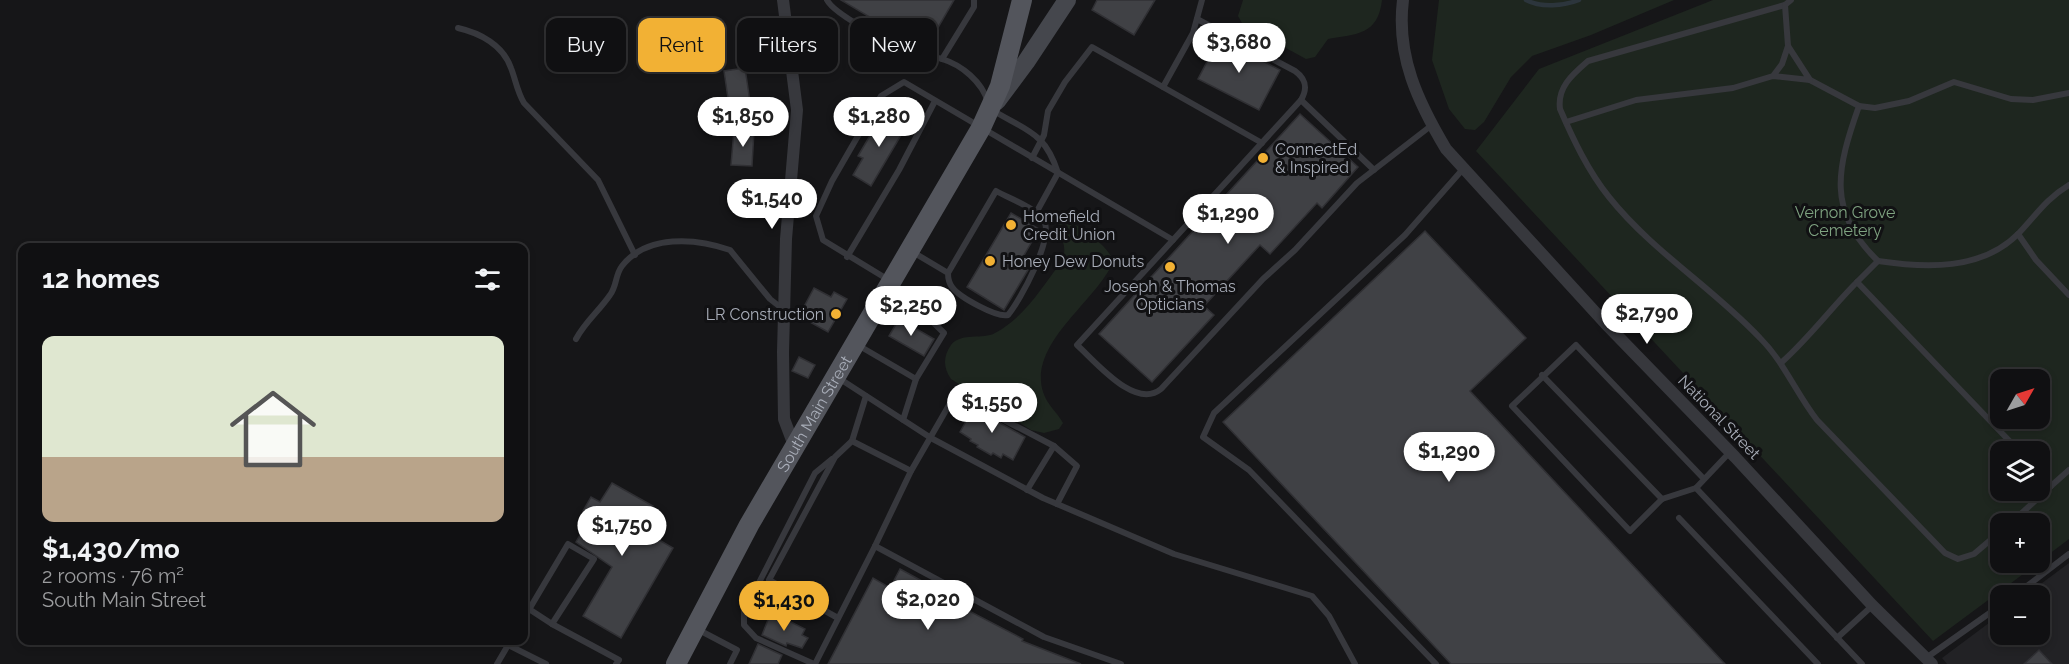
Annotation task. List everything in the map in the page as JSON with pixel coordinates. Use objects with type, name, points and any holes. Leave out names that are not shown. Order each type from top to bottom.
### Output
[{"type":"main road","name":"South Main Street","points":[[676,664],[693,627],[981,128],[1005,68],[1022,0]]},
{"type":"main road","points":[[990,109],[1026,62],[1066,0]]},
{"type":"street","points":[[783,0],[797,110],[786,239],[784,310],[784,419],[795,448]]},
{"type":"street","name":"National Street","points":[[1403,0],[1405,57],[1421,106],[1462,169],[1605,323],[1731,452],[1872,605],[1929,661]]},
{"type":"lane","points":[[828,0],[831,8],[851,22],[922,57],[942,59],[976,80],[986,94],[990,109],[1042,140],[1049,149],[1058,173],[1036,213]]},
{"type":"lane","points":[[942,59],[974,7],[974,0]]},
{"type":"lane","points":[[1162,87],[1193,33],[1202,0]]},
{"type":"lane","points":[[1773,76],[1782,64],[1788,46],[1788,2],[1588,61],[1572,75],[1558,100],[1566,122],[1589,167],[1609,197],[1651,242],[1732,312],[1782,362],[1800,399],[1817,420],[1945,553],[1958,559],[1974,554],[1990,540]]},
{"type":"lane","points":[[1197,19],[1296,71],[1306,87],[1301,100],[1077,345],[1127,389],[1139,394],[1154,394],[1164,386],[1263,279],[1295,250],[1357,183],[1432,125]]},
{"type":"lane","points":[[458,28],[482,36],[501,51],[512,70],[517,92],[524,103],[598,180],[635,255]]},
{"type":"lane","points":[[1788,46],[1810,80]]},
{"type":"lane","points":[[1032,158],[1042,140],[1048,111],[1065,82],[1092,47],[1262,143]]},
{"type":"lane","points":[[1566,122],[1636,100],[1733,88],[1773,76],[1810,80],[1859,106],[1875,108],[1909,101],[1954,82],[2011,99],[2033,100],[2059,97],[2069,93]]},
{"type":"lane","points":[[903,420],[916,379],[945,333],[892,282],[847,257],[823,240],[816,216],[855,139],[881,96],[904,82],[1173,240]]},
{"type":"lane","points":[[1301,100],[1374,170]]},
{"type":"lane","points":[[847,257],[899,170],[936,101]]},
{"type":"lane","points":[[1859,106],[1841,161],[1839,197],[1844,215],[1878,261],[1934,266],[1959,264],[1983,256],[2018,234],[2037,209],[2069,185]]},
{"type":"lane","points":[[1436,664],[1248,471],[1203,437],[1214,413],[1405,235],[1462,169]]},
{"type":"lane","points":[[996,191],[1036,213],[1044,221],[1045,237],[1033,273],[1008,315],[993,314],[957,292],[951,286],[948,273],[996,191]]},
{"type":"lane","points":[[2018,234],[2036,260],[2069,295]]},
{"type":"lane","points":[[576,339],[588,320],[610,296],[620,268],[653,244],[669,241],[730,250],[770,299],[784,310]]},
{"type":"lane","points":[[911,250],[948,273]]},
{"type":"lane","points":[[1782,362],[1878,261]]},
{"type":"lane","points":[[1857,282],[2009,441]]},
{"type":"lane","points":[[856,344],[916,379]]},
{"type":"lane","points":[[1704,479],[1576,345],[1512,406],[1630,531],[1662,499],[1696,488],[1731,452]]},
{"type":"lane","points":[[1542,375],[1662,499]]},
{"type":"lane","points":[[837,376],[931,438],[1057,504],[1174,554],[1312,596],[1329,616],[1355,664]]},
{"type":"lane","points":[[866,396],[852,441],[815,473],[744,612],[744,625],[756,638],[814,664],[911,471],[956,393],[992,413]]},
{"type":"lane","points":[[1004,420],[1054,447],[1077,466],[1057,504]]},
{"type":"lane","points":[[852,441],[911,471]]},
{"type":"lane","points":[[1027,490],[1054,447]]},
{"type":"lane","points":[[835,457],[769,580],[838,618]]},
{"type":"lane","points":[[2022,513],[2069,470]]},
{"type":"lane","points":[[1696,488],[1862,664]]},
{"type":"lane","points":[[1679,518],[1818,664]]},
{"type":"lane","points":[[552,624],[594,559],[568,544],[529,609],[552,624],[619,660],[616,664]]},
{"type":"lane","points":[[875,546],[1044,637],[1121,664]]},
{"type":"lane","points":[[2028,585],[2069,554]]},
{"type":"lane","points":[[1837,638],[1872,605]]},
{"type":"lane","points":[[1929,661],[1990,614]]},
{"type":"lane","points":[[693,627],[737,650],[730,664]]},
{"type":"lane","points":[[497,664],[508,645]]},
{"type":"lane","points":[[513,645],[546,664]]},
{"type":"shaded area","points":[[2069,563],[2069,664],[1947,664],[1942,658],[1990,622],[1990,645],[2050,645],[2050,585],[2039,585]]},
{"type":"green space","points":[[1243,0],[1382,0],[1380,12],[1371,26],[1357,34],[1328,39],[1315,57],[1306,59],[1262,35],[1247,32],[1238,16]]},
{"type":"green space","points":[[1439,0],[1674,0],[1591,35],[1532,56],[1511,77],[1484,122],[1475,130],[1465,129],[1449,109],[1432,60]]},
{"type":"green space","name":"Vernon Grove Cemetery","points":[[1713,0],[2069,0],[2069,539],[2050,553],[2050,513],[1990,513],[1990,573],[2025,573],[2008,585],[1990,585],[1990,599],[1933,641],[1476,151],[1539,69]]},
{"type":"green space","points":[[1051,213],[1077,226],[1097,240],[1113,262],[1105,277],[1066,323],[1045,356],[1041,374],[1043,392],[1063,423],[1059,429],[1044,433],[1031,430],[951,379],[946,371],[945,362],[946,353],[955,341],[966,337],[990,335],[1015,319],[1032,301],[1062,261],[1063,242]]},
{"type":"building","points":[[841,0],[954,0],[937,29],[937,18],[871,18]]},
{"type":"building","points":[[1097,0],[1155,0],[1134,35],[1092,10]]},
{"type":"building","points":[[1219,39],[1280,70],[1259,110],[1198,79]]},
{"type":"building","points":[[737,69],[737,72],[746,72],[750,102],[729,105],[725,71]]},
{"type":"building","points":[[884,112],[907,125],[871,186],[853,175],[863,158],[858,156]]},
{"type":"building","points":[[1300,114],[1358,167],[1322,208],[1317,203],[1270,254],[1260,245],[1204,306],[1214,315],[1152,382],[1099,334]]},
{"type":"building","points":[[734,130],[754,131],[752,166],[731,165]]},
{"type":"building","points":[[1011,213],[1039,229],[1019,264],[1028,270],[1004,310],[967,287]]},
{"type":"building","points":[[1425,231],[1526,338],[1470,391],[1725,664],[1451,664],[1223,422]]},
{"type":"building","points":[[814,288],[831,297],[834,292],[847,299],[828,332],[799,316]]},
{"type":"building","points":[[899,319],[934,339],[924,356],[889,336]]},
{"type":"building","points":[[799,357],[815,365],[808,378],[792,371]]},
{"type":"building","points":[[995,406],[1008,413],[1000,417],[1000,423],[1025,437],[1013,460],[1003,454],[1001,458],[993,453],[991,455],[977,447],[978,445],[960,432],[973,409],[993,418],[997,413]]},
{"type":"building","points":[[612,483],[653,506],[645,519],[653,523],[647,533],[673,548],[621,638],[583,616],[612,567],[576,542],[591,515],[583,511],[591,497],[600,502]]},
{"type":"building","points":[[900,569],[946,594],[944,598],[1023,639],[1022,641],[1081,664],[828,664],[873,578],[890,588]]},
{"type":"building","points":[[771,612],[805,629],[802,635],[808,638],[802,648],[787,643],[786,646],[762,635]]},
{"type":"building","points":[[758,644],[782,655],[778,664],[749,664]]},
{"type":"building","points":[[2039,650],[2052,664],[2024,664]]},
{"type":"waterway","points":[[1526,0],[1532,3],[1552,5],[1579,0]]},
{"type":"place","name":"ConnectEd & Inspired","points":[[1263,158]]},
{"type":"place","name":"Homefield Credit Union","points":[[1011,225]]},
{"type":"place","name":"Honey Dew Donuts","points":[[990,261]]},
{"type":"place","name":"Joseph & Thomas Opticians","points":[[1170,267]]},
{"type":"place","name":"LR Construction","points":[[836,314]]}]
